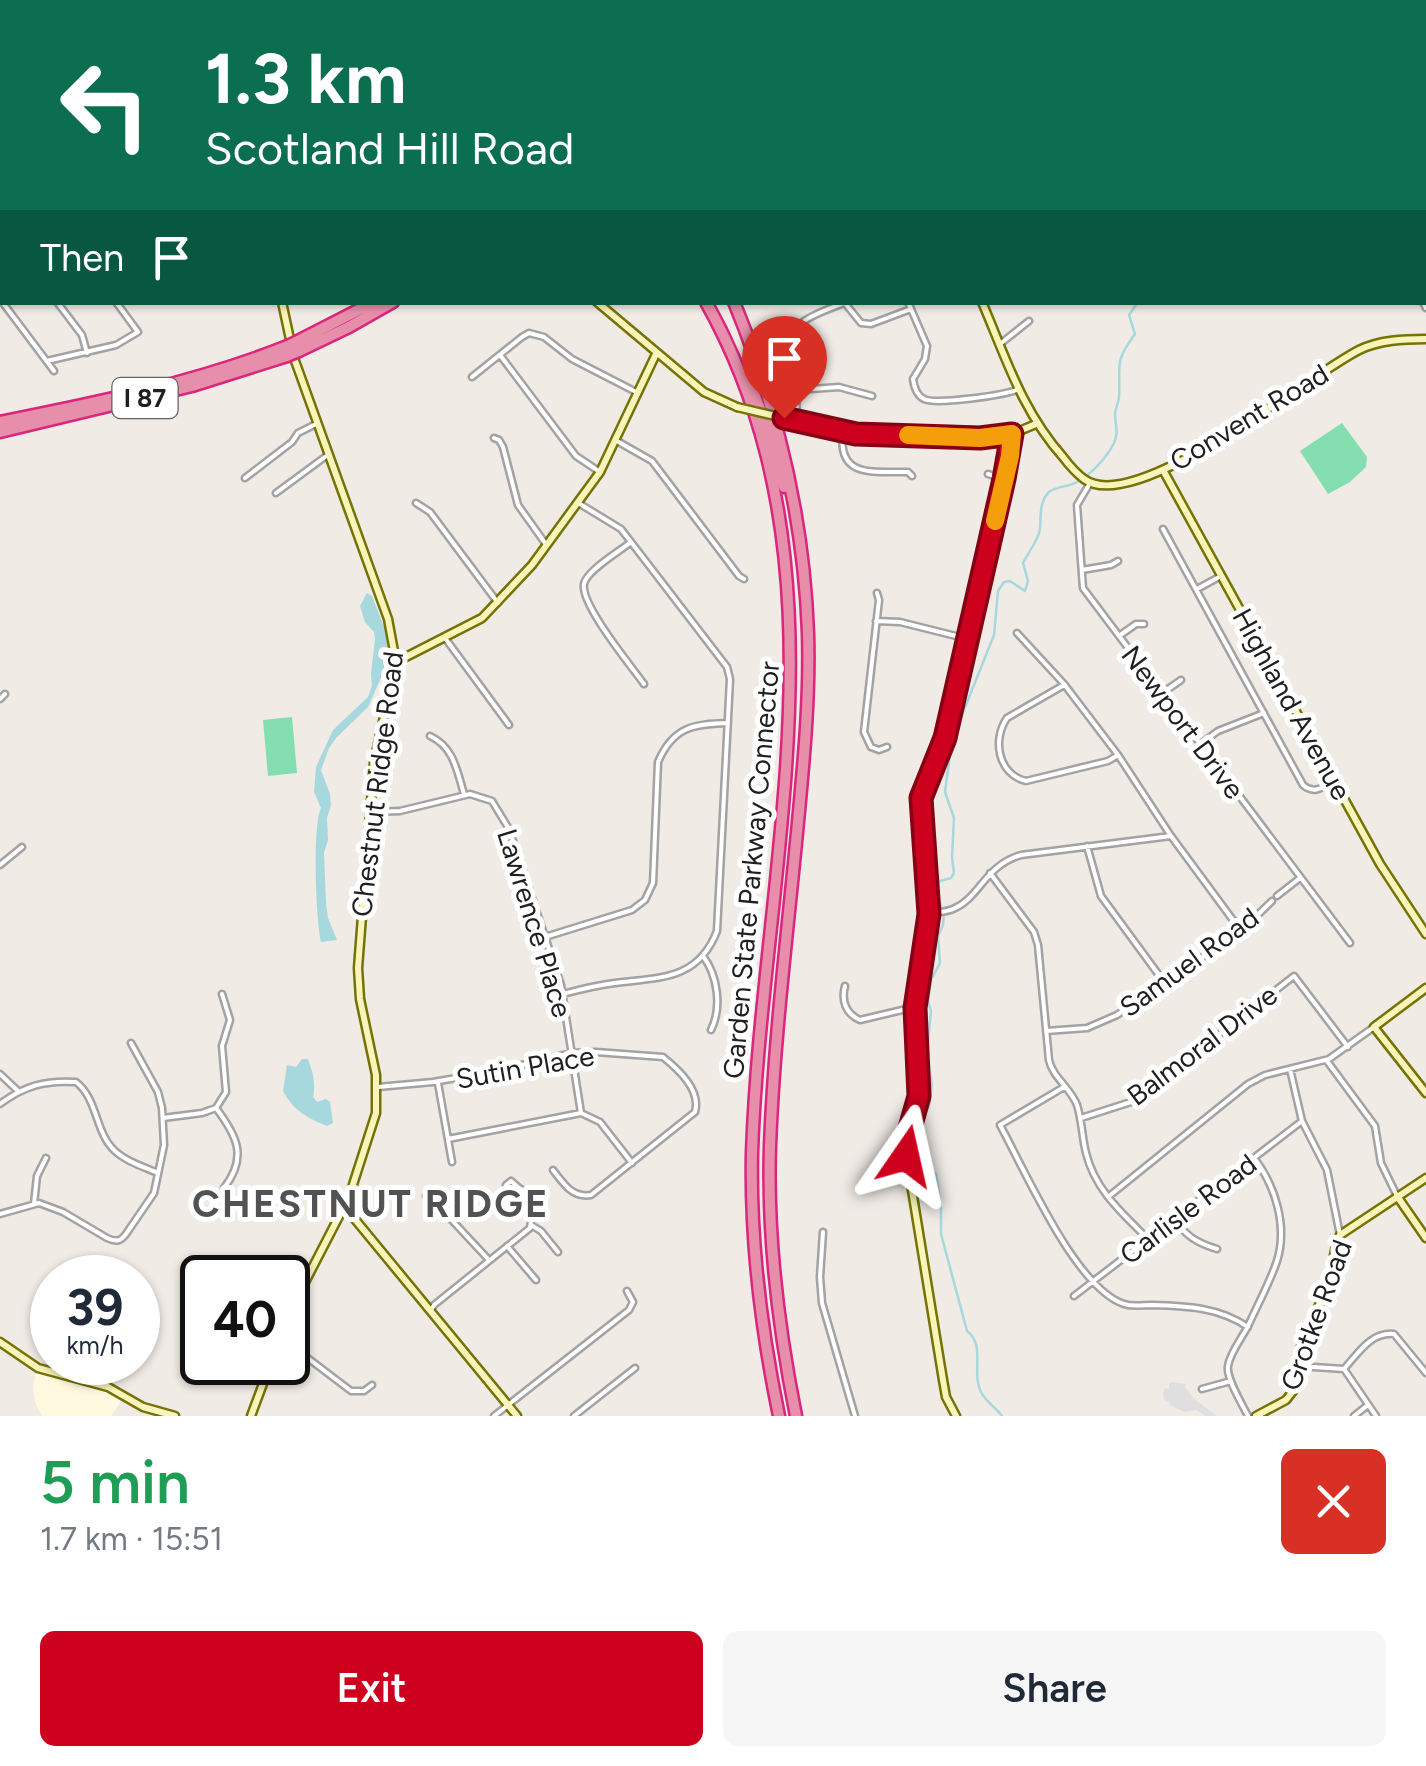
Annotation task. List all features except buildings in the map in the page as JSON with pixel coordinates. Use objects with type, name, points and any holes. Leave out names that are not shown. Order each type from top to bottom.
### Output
[{"type":"highway","name":"I 87","points":[[297,346],[369,305]]},
{"type":"highway","name":"I 87","points":[[0,432],[192,386],[349,327],[388,305]]},
{"type":"highway","name":"Garden State Parkway Connector","points":[[709,305],[752,409],[770,474],[790,618],[789,738],[752,1170],[758,1289],[778,1416]]},
{"type":"highway","points":[[710,305],[745,370],[772,446],[792,524],[807,611]]},
{"type":"highway","points":[[735,305],[763,382],[784,460],[799,538],[807,611]]},
{"type":"highway","name":"I 87","points":[[0,422],[206,374],[286,351]]},
{"type":"highway","name":"Garden State Parkway Connector","points":[[796,1416],[775,1292],[769,1173],[806,736],[807,611]]},
{"type":"street","points":[[5,305],[54,371]]},
{"type":"street","points":[[58,305],[82,335],[87,353]]},
{"type":"street","points":[[47,361],[116,345],[138,332],[118,305]]},
{"type":"street","name":"Chestnut Ridge Road","points":[[283,305],[289,340],[388,618],[396,662],[374,762],[358,968],[360,1000],[378,1088],[373,1126],[344,1206],[310,1272]]},
{"type":"street","points":[[600,305],[704,392],[737,407],[843,432],[966,438],[1012,434],[1036,424]]},
{"type":"street","points":[[798,421],[798,328],[807,319],[839,305]]},
{"type":"street","points":[[846,305],[865,324],[910,306],[927,346],[913,379],[916,392],[923,398],[938,401],[1000,396],[1019,389]]},
{"type":"street","points":[[983,305],[1036,424],[1088,482]]},
{"type":"street","points":[[1000,344],[1028,321]]},
{"type":"street","points":[[472,377],[528,333],[544,336],[572,359],[638,393]]},
{"type":"street","name":"Convent Road","points":[[1088,482],[1102,486],[1120,484],[1163,470],[1258,417],[1357,351],[1386,342],[1426,339]]},
{"type":"street","points":[[396,662],[482,618],[532,565],[600,472],[656,354]]},
{"type":"street","points":[[500,355],[576,456],[600,472]]},
{"type":"street","points":[[796,390],[839,387],[872,396]]},
{"type":"street","points":[[245,478],[292,442],[301,430],[318,423]]},
{"type":"street","points":[[843,432],[842,452],[852,466],[862,471],[908,472],[912,476]]},
{"type":"street","points":[[956,1416],[946,1397],[905,1146],[919,1096],[915,1008],[929,914],[921,798],[945,738],[1012,434]]},
{"type":"street","points":[[494,438],[503,447],[518,505],[547,545]]},
{"type":"street","points":[[616,440],[652,461],[744,578]]},
{"type":"street","points":[[276,493],[329,454]]},
{"type":"street","name":"Highland Avenue","points":[[1163,470],[1380,864],[1425,932]]},
{"type":"street","points":[[988,474],[1004,479]]},
{"type":"street","name":"Newport Drive","points":[[1088,482],[1077,505],[1083,588],[1350,943]]},
{"type":"street","points":[[562,994],[598,985],[672,976],[694,966],[718,931],[730,679],[726,668],[621,529],[578,502]]},
{"type":"street","points":[[416,503],[430,512],[498,603]]},
{"type":"street","points":[[1162,528],[1306,788],[1316,790],[1334,782]]},
{"type":"street","points":[[630,542],[589,574],[584,590],[590,608],[644,684]]},
{"type":"street","points":[[1082,570],[1118,561]]},
{"type":"street","points":[[1196,589],[1221,576]]},
{"type":"street","points":[[877,593],[864,732],[872,747],[880,750],[886,746]]},
{"type":"street","points":[[876,621],[900,622],[968,639]]},
{"type":"street","points":[[1119,636],[1136,624],[1144,624]]},
{"type":"street","points":[[1017,632],[1064,684],[1118,755],[1240,931]]},
{"type":"street","points":[[445,638],[509,725]]},
{"type":"street","points":[[1161,694],[1180,680]]},
{"type":"street","points":[[1064,684],[1002,724],[998,744],[1005,769],[1018,780],[1026,781],[1108,761],[1118,755]]},
{"type":"street","points":[[1199,745],[1218,732],[1264,714]]},
{"type":"street","points":[[544,936],[632,910],[645,900],[653,883],[661,755],[672,740],[690,727],[728,723]]},
{"type":"street","points":[[370,812],[400,811],[464,794],[451,753],[430,736]]},
{"type":"street","name":"Lawrence Place","points":[[464,794],[492,801],[509,829],[562,994],[581,1113]]},
{"type":"street","points":[[929,914],[960,904],[1009,858],[1171,836]]},
{"type":"street","points":[[1087,846],[1101,896],[1164,982]]},
{"type":"street","points":[[0,865],[22,848]]},
{"type":"street","points":[[990,873],[1034,932],[1052,1072],[1074,1097],[1094,1176],[1107,1198],[1148,1239]]},
{"type":"street","name":"Samuel Road","points":[[1277,896],[1300,878]]},
{"type":"street","name":"Samuel Road","points":[[1046,1031],[1087,1028],[1103,1022],[1240,931],[1272,901]]},
{"type":"street","points":[[703,956],[715,976],[715,1020],[711,1030]]},
{"type":"street","name":"Balmoral Drive","points":[[1081,1118],[1134,1101],[1294,976],[1348,1047]]},
{"type":"street","points":[[844,986],[844,1003],[852,1017],[860,1020],[915,1008]]},
{"type":"street","points":[[1107,1198],[1248,1084],[1265,1075],[1326,1060],[1426,988]]},
{"type":"street","points":[[163,1118],[216,1108],[226,1092],[222,1046],[230,1020],[222,994]]},
{"type":"street","points":[[1374,1027],[1426,1093]]},
{"type":"street","points":[[0,1214],[34,1204],[50,1206],[107,1238],[121,1240],[151,1201],[164,1145],[158,1092],[132,1043]]},
{"type":"street","name":"Sutin Place","points":[[378,1088],[438,1082],[572,1053],[596,1052],[662,1057],[694,1091],[698,1105],[695,1112],[596,1192],[586,1196],[574,1194],[553,1170]]},
{"type":"street","points":[[1326,1060],[1374,1126],[1381,1163],[1397,1196],[1426,1238]]},
{"type":"street","points":[[1290,1069],[1302,1121],[1327,1170],[1340,1235]]},
{"type":"street","points":[[0,1074],[18,1091]]},
{"type":"street","points":[[1417,1081],[1426,1074]]},
{"type":"street","points":[[0,1104],[27,1086],[76,1082],[85,1090],[114,1150],[158,1173]]},
{"type":"street","points":[[438,1082],[452,1162]]},
{"type":"street","points":[[1064,1087],[1000,1126],[1058,1234],[1094,1280],[1115,1299],[1128,1305],[1208,1309],[1231,1316],[1248,1327]]},
{"type":"street","points":[[216,1108],[230,1125],[237,1154],[235,1172],[224,1188]]},
{"type":"street","points":[[448,1139],[581,1113],[600,1122],[632,1163]]},
{"type":"street","name":"Carlisle Road","points":[[1074,1296],[1302,1121]]},
{"type":"street","points":[[34,1204],[36,1176],[46,1158]]},
{"type":"street","points":[[1248,1416],[1231,1381],[1228,1365],[1277,1261],[1279,1239],[1271,1182],[1254,1158]]},
{"type":"street","name":"Grotke Road","points":[[1256,1416],[1290,1396],[1296,1384],[1300,1348],[1331,1276],[1340,1235],[1426,1178]]},
{"type":"street","points":[[431,1310],[532,1225],[534,1199],[513,1181],[507,1182],[509,1205],[533,1207]]},
{"type":"street","points":[[426,1196],[489,1260]]},
{"type":"street","points":[[344,1206],[517,1416]]},
{"type":"street","points":[[1174,1219],[1186,1236],[1217,1249]]},
{"type":"street","points":[[532,1225],[558,1252]]},
{"type":"street","points":[[823,1232],[822,1302],[855,1416]]},
{"type":"street","points":[[507,1246],[536,1280]]},
{"type":"street","points":[[494,1416],[629,1310],[633,1302],[628,1292]]},
{"type":"street","points":[[1298,1366],[1344,1368],[1372,1338],[1388,1332],[1394,1334],[1426,1373]]},
{"type":"street","points":[[0,1342],[30,1363]]},
{"type":"street","points":[[310,1360],[351,1391],[364,1391],[372,1385]]},
{"type":"street","points":[[574,1416],[634,1368]]},
{"type":"street","points":[[1344,1368],[1376,1416]]},
{"type":"street","points":[[1202,1390],[1231,1381]]},
{"type":"street","points":[[99,1385],[143,1407],[175,1416]]},
{"type":"street","points":[[251,1416],[262,1385]]},
{"type":"street","points":[[1354,1416],[1368,1405]]},
{"type":"shaded area","points":[[1173,1382],[1186,1384],[1194,1399],[1217,1416],[1205,1416],[1197,1410],[1185,1412],[1169,1405],[1163,1394]]},
{"type":"shaded area","points":[[93,1385],[121,1401],[111,1416],[42,1416],[33,1386]]},
{"type":"green space","points":[[1342,423],[1367,457],[1366,467],[1328,494],[1300,451]]},
{"type":"green space","points":[[292,717],[297,773],[268,776],[263,720]]},
{"type":"water","points":[[367,593],[372,596],[386,632],[388,647],[383,673],[368,707],[336,738],[321,770],[331,805],[324,853],[326,903],[337,940],[321,942],[316,853],[321,808],[314,792],[316,767],[333,730],[368,697],[372,686],[374,632],[365,622],[360,606]]},
{"type":"water","points":[[302,1059],[308,1059],[311,1069],[313,1097],[317,1102],[330,1102],[333,1123],[327,1126],[301,1113],[283,1091],[287,1065],[296,1067]]},
{"type":"waterway","points":[[1002,1416],[978,1384],[976,1344],[967,1331],[941,1234],[936,1174],[925,1164],[919,1149],[920,1125],[929,1106],[932,1085],[927,1051],[931,1011],[928,1001],[931,980],[940,963],[938,936],[944,914],[935,888],[954,873],[954,818],[945,792],[952,740],[994,635],[998,591],[1004,582],[1010,581],[1025,591],[1028,581],[1023,563],[1036,542],[1046,496],[1088,474],[1114,443],[1120,364],[1135,334],[1129,315],[1136,305]]},
{"type":"slow traffic","points":[[908,435],[980,438],[1012,434],[995,521]]},
{"type":"district","name":"CHESTNUT RIDGE","points":[[371,1204]]},
{"type":"route","points":[[784,418],[856,434],[980,438],[1012,434],[945,738],[921,798],[929,914],[915,1008],[919,1096],[905,1146],[906,1156]]}]
